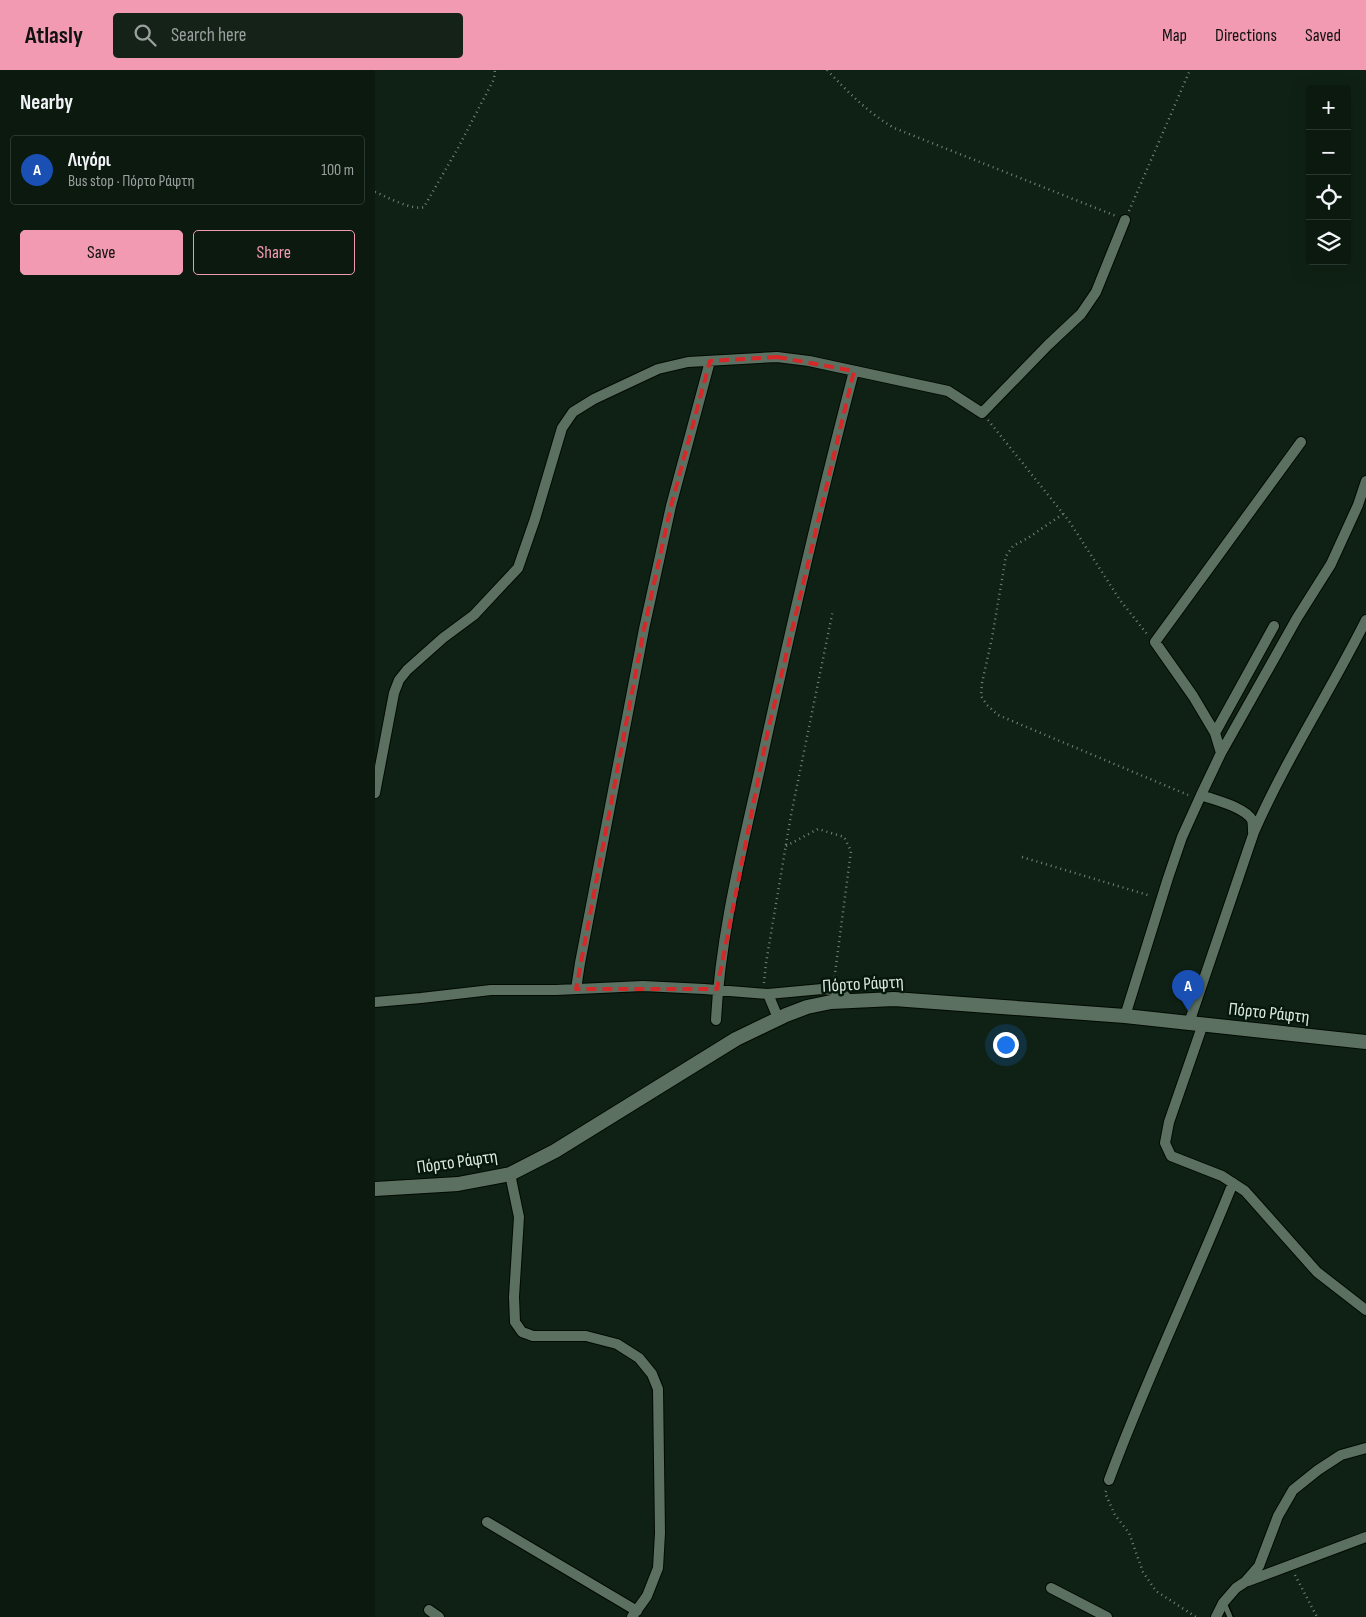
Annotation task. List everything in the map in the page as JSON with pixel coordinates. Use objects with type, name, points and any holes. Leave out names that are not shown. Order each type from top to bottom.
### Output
[{"type":"main road","name":"Πόρτο Ράφτη","points":[[375,1189],[458,1184],[510,1174],[555,1151],[736,1039],[778,1018],[807,1007],[831,1002],[893,999],[1125,1016],[1366,1042]]},
{"type":"street","points":[[375,793],[394,693],[399,680],[407,670],[443,638],[474,615],[518,568],[563,428],[573,412],[594,399],[658,370],[688,362],[777,357],[809,361],[949,391],[982,412],[1047,345],[1081,314],[1096,292],[1125,220]]},
{"type":"street","points":[[577,989],[580,963],[644,629],[671,506],[710,361]]},
{"type":"street","points":[[716,1020],[717,989],[732,900],[771,716],[800,586],[854,371]]},
{"type":"street","points":[[1221,753],[1215,733],[1193,696],[1155,642],[1301,442]]},
{"type":"street","points":[[1125,1016],[1182,837],[1200,797],[1221,753],[1297,618],[1331,564],[1366,481]]},
{"type":"street","points":[[1366,620],[1253,832],[1196,1024],[1165,1143],[1171,1156],[1222,1176],[1245,1191],[1317,1272],[1366,1310]]},
{"type":"street","points":[[1215,733],[1274,626]]},
{"type":"street","points":[[1200,797],[1228,804],[1245,812],[1252,821],[1253,832]]},
{"type":"street","points":[[375,1002],[491,990],[643,986],[717,989],[768,994],[822,989],[833,990],[843,994],[849,1000]]},
{"type":"street","points":[[768,994],[778,1018]]},
{"type":"street","points":[[487,1522],[634,1614],[647,1596],[658,1568],[660,1533],[658,1389],[652,1374],[639,1358],[617,1344],[586,1336],[533,1336],[522,1332],[515,1322],[514,1297],[519,1217],[510,1174]]},
{"type":"street","points":[[1109,1480],[1130,1423],[1233,1183]]},
{"type":"street","points":[[1245,1582],[1259,1566],[1278,1516],[1293,1490],[1341,1455],[1366,1448]]},
{"type":"street","points":[[1216,1617],[1223,1603],[1236,1588],[1245,1582],[1366,1537]]},
{"type":"street","points":[[1051,1588],[1107,1617]]},
{"type":"street","points":[[429,1610],[439,1617]]},
{"type":"lane","points":[[1223,1603],[1230,1617]]},
{"type":"path","points":[[375,192],[412,206],[424,207],[462,140],[493,79],[495,70]]},
{"type":"path","points":[[827,70],[851,96],[873,115],[893,128],[1125,220],[1190,70]]},
{"type":"path","points":[[982,412],[1063,514],[1120,600],[1155,642]]},
{"type":"path","points":[[1063,514],[1013,546],[1006,556],[993,638],[982,683],[981,696],[987,705],[998,715],[1200,797]]},
{"type":"path","points":[[768,994],[764,985],[765,970],[785,846],[833,610]]},
{"type":"path","points":[[785,846],[818,829],[844,837],[851,851],[833,990]]},
{"type":"path","points":[[1022,857],[1150,895],[1160,903]]},
{"type":"path","points":[[1109,1480],[1105,1493],[1115,1515],[1129,1533],[1143,1572],[1156,1591],[1197,1617]]},
{"type":"path","points":[[1290,1565],[1317,1617]]},
{"type":"highlighted area","points":[[777,357],[854,371],[767,735],[717,989],[576,989],[644,629],[671,506],[710,361]]},
{"type":"place","name":"Λιγόρι","points":[[1188,1011]]}]
